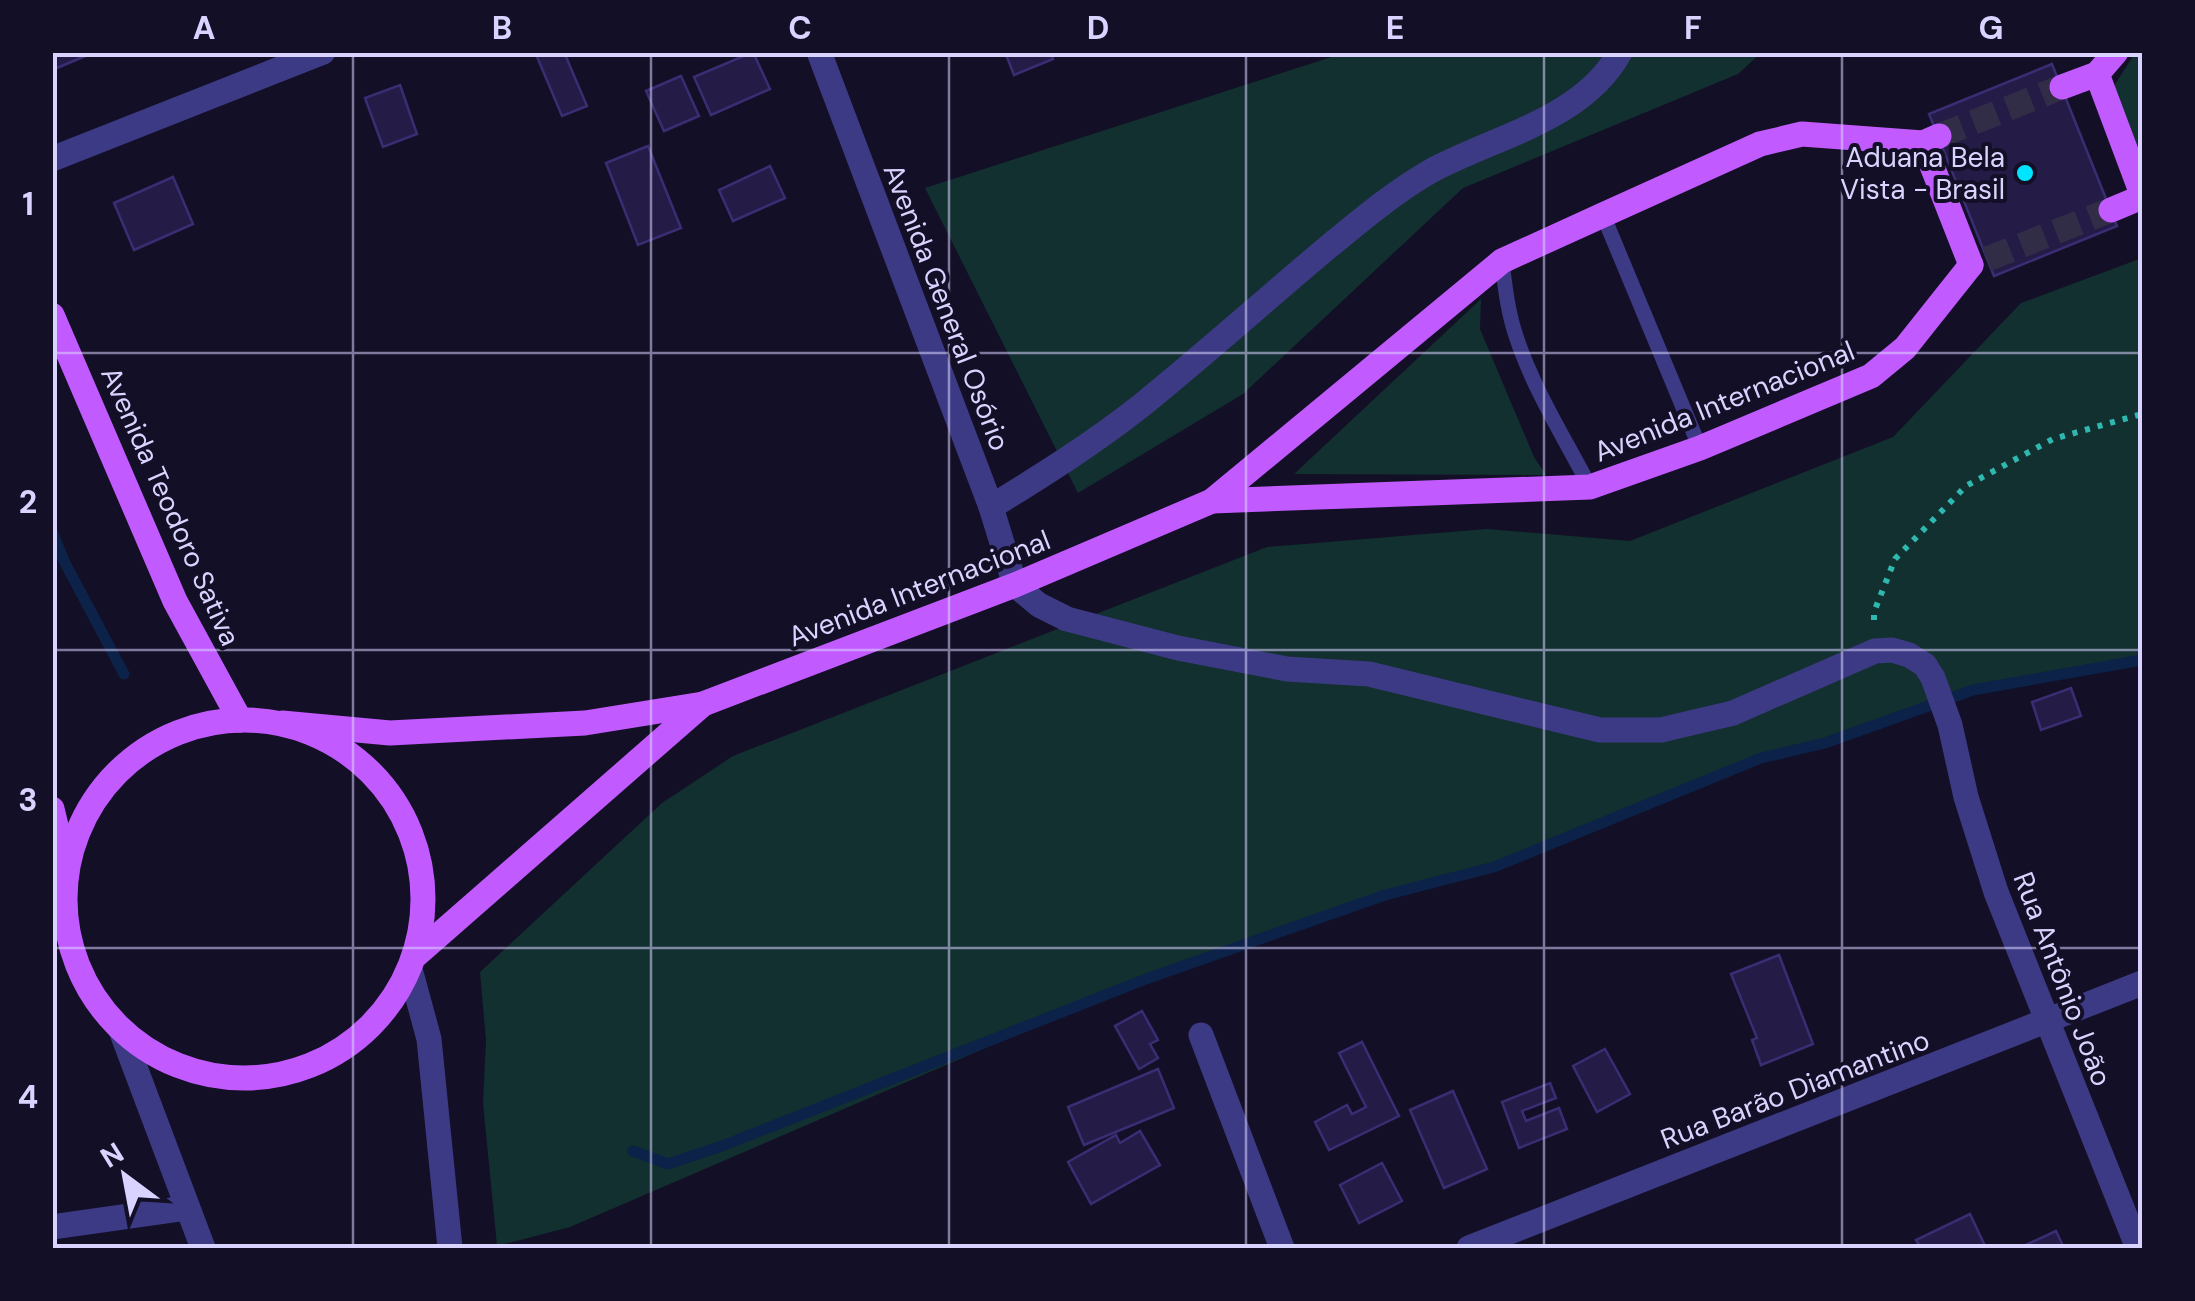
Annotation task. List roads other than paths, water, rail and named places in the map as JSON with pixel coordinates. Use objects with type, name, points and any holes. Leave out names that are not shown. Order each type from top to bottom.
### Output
[{"type":"main road","points":[[2062,88],[2097,74],[2116,52]]},
{"type":"main road","points":[[2097,74],[2142,196],[2111,210]]},
{"type":"main road","name":"Avenida Internacional","points":[[282,723],[390,733],[584,723],[702,704],[1014,585],[1212,501],[1502,261],[1603,214],[1760,144],[1802,134],[1931,140],[1979,262],[1905,348],[1871,376],[1700,448],[1590,487],[1212,501]]},
{"type":"main road","name":"Avenida Teodoro Sativa","points":[[52,315],[175,601],[240,720]]},
{"type":"main road","name":"Avenida Internacional","points":[[412,962],[702,704]]},
{"type":"main road","points":[[240,720],[282,723],[330,740],[370,770],[401,810],[419,856],[424,907],[412,962],[385,1011],[349,1045],[306,1068],[258,1078],[209,1076],[162,1060],[122,1032],[94,998],[74,958],[64,914],[67,870],[81,823],[108,782],[144,750],[188,729],[240,720]]},
{"type":"main road","points":[[52,809],[67,870]]},
{"type":"street","points":[[52,160],[322,52]]},
{"type":"street","name":"Avenida General Osório","points":[[819,52],[991,507],[1014,585]]},
{"type":"street","points":[[991,507],[1142,405],[1401,191],[1432,171],[1531,126],[1564,106],[1610,70],[1620,52]]},
{"type":"street","name":"Rua Antônio João","points":[[1014,585],[1039,605],[1067,619],[1178,648],[1288,669],[1369,674],[1600,730],[1662,730],[1733,713],[1875,651],[1910,655],[1925,665],[1933,678],[1950,726],[1981,848],[2138,1248]]},
{"type":"street","points":[[412,962],[430,1039],[450,1248]]},
{"type":"street","name":"Rua Barão Diamantino","points":[[1469,1248],[2142,983]]},
{"type":"street","points":[[122,1032],[203,1248]]},
{"type":"street","points":[[1202,1035],[1282,1248]]},
{"type":"street","points":[[52,1226],[186,1208]]},
{"type":"lane","points":[[1603,214],[1700,448]]},
{"type":"lane","points":[[1502,261],[1516,338],[1590,487]]},
{"type":"waterway","points":[[52,531],[124,674]]},
{"type":"waterway","points":[[633,1151],[668,1164],[722,1146],[1146,979],[1385,895],[1494,867],[1761,758],[1825,743],[1973,690],[2142,660]]},
{"type":"tunnel","points":[[1939,136],[2062,87]]},
{"type":"tunnel","points":[[1987,259],[2111,210]]},
{"type":"place","name":"Aduana Bela Vista - Brasil","points":[[2025,173]]}]
